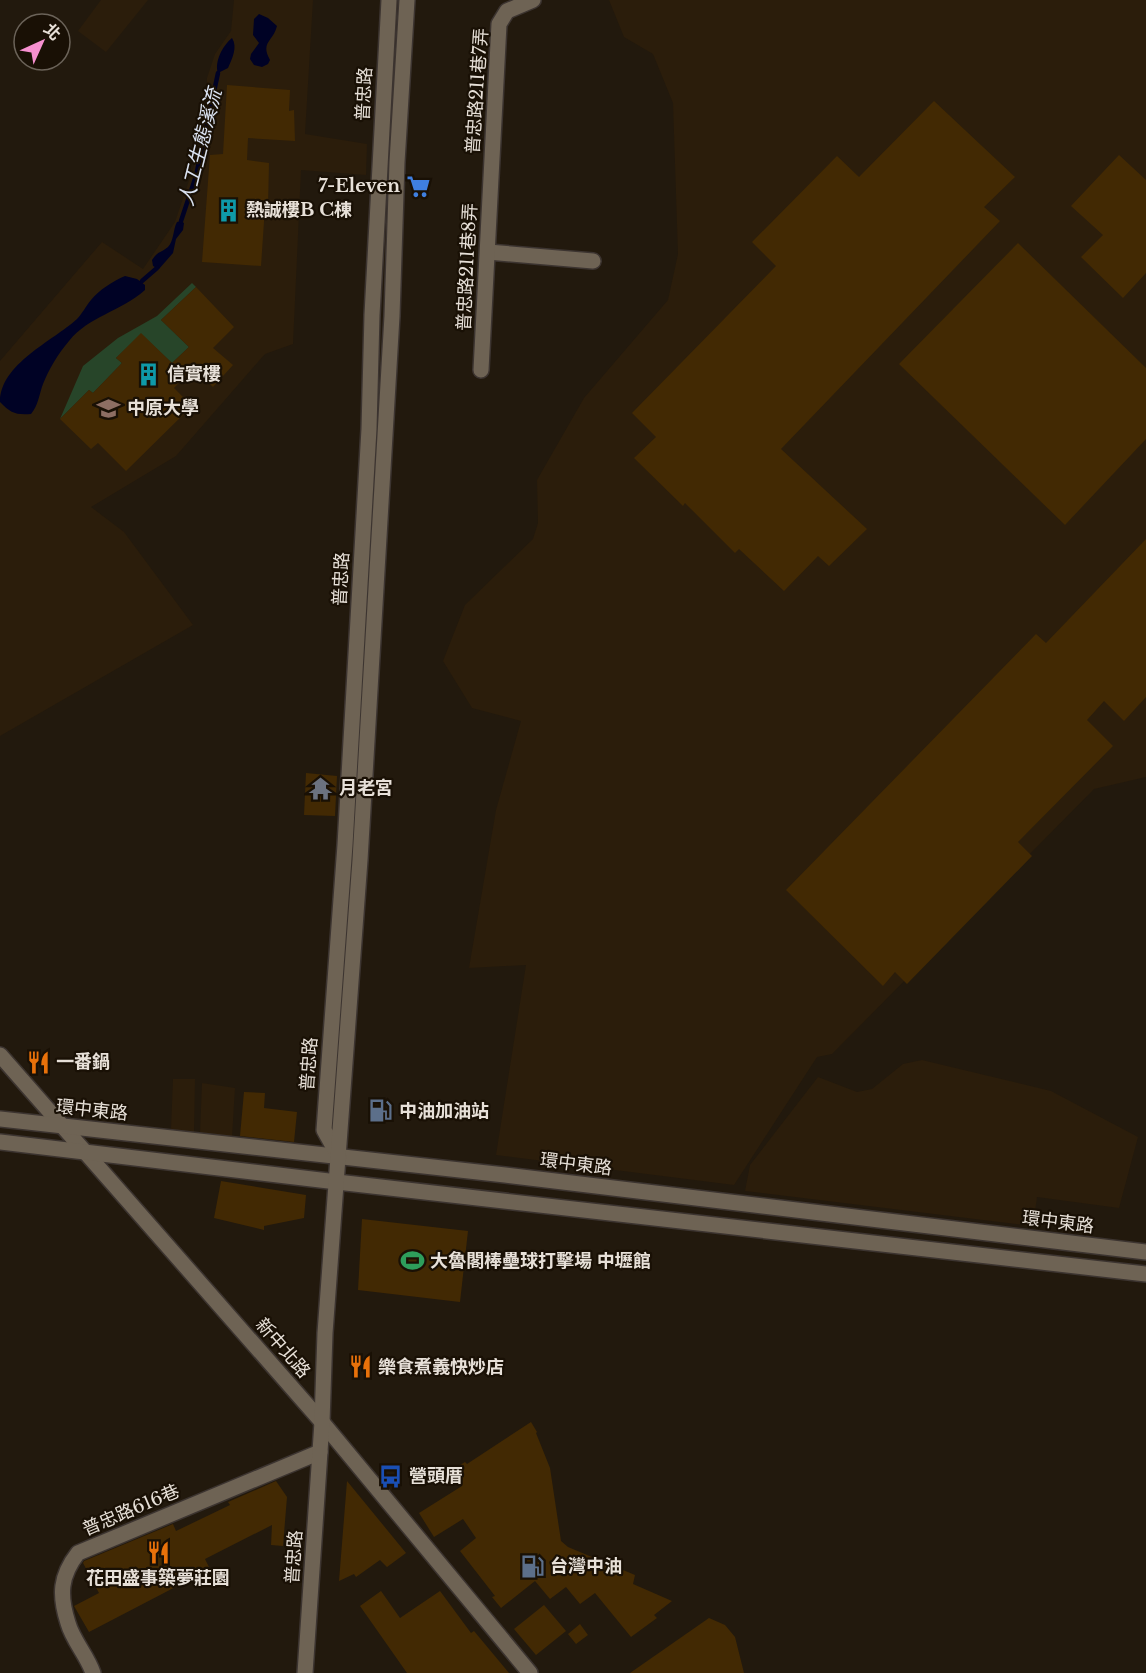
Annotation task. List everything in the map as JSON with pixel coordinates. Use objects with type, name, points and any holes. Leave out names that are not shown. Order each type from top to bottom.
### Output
[{"type":"street","name":"普忠路","points":[[339,1157],[324,1130],[345,845],[368,440],[372,315],[389,0]]},
{"type":"street","name":"普忠路","points":[[305,1673],[322,1422],[325,1333],[360,860],[392,316],[406,0]]},
{"type":"street","name":"普忠路211巷7弄","points":[[492,166],[499,24],[507,11],[533,0]]},
{"type":"street","name":"普忠路211巷8弄","points":[[481,370],[492,166]]},
{"type":"street","points":[[488,252],[593,261]]},
{"type":"street","name":"新中北路","points":[[0,1055],[322,1422],[530,1673]]},
{"type":"street","name":"環中東路","points":[[0,1119],[1146,1252]]},
{"type":"street","points":[[0,1142],[1146,1274]]},
{"type":"street","name":"普忠路616巷","points":[[93,1673],[68,1624],[61,1584],[68,1566],[78,1553],[320,1452]]},
{"type":"shaded area","points":[[101,0],[148,0],[106,52],[78,31]]},
{"type":"shaded area","name":"中原大學","points":[[234,0],[313,0],[305,134],[367,144],[366,175],[301,170],[293,344],[265,354],[176,456],[91,507],[124,532],[193,625],[0,736],[0,361],[102,242],[143,269],[175,222],[204,136],[207,78],[215,54],[231,31]]},
{"type":"shaded area","points":[[609,0],[1146,0],[1146,777],[1094,789],[832,1054],[817,1057],[734,1185],[496,1155],[526,965],[469,968],[496,810],[521,721],[472,708],[443,661],[465,605],[533,539],[538,523],[537,480],[584,398],[668,300],[678,254],[673,103],[653,54],[624,37]]},
{"type":"shaded area","points":[[922,1060],[1051,1091],[1138,1137],[1119,1208],[1037,1197],[1033,1226],[745,1191],[750,1165],[818,1077],[857,1092],[872,1089],[903,1064]]},
{"type":"shaded area","points":[[173,1079],[195,1079],[194,1133],[171,1129]]},
{"type":"shaded area","points":[[202,1083],[235,1088],[232,1137],[200,1134]]},
{"type":"green space","points":[[192,283],[196,287],[161,320],[189,347],[172,363],[141,334],[116,358],[122,363],[93,393],[89,390],[60,419],[83,366],[118,338],[157,316]]},
{"type":"water","points":[[259,14],[277,26],[266,49],[270,60],[262,67],[254,65],[250,59],[259,43],[253,35],[254,19]]},
{"type":"water","points":[[232,38],[234,49],[231,61],[228,68],[218,73],[217,64],[220,54]]},
{"type":"water","points":[[177,222],[184,223],[183,230],[176,239],[173,253],[159,269],[153,266],[152,260],[170,244]]},
{"type":"water","points":[[125,276],[137,279],[145,285],[145,290],[86,326],[69,341],[48,373],[31,414],[10,411],[4,406],[0,402],[2,388],[18,365],[77,319],[98,293]]},
{"type":"building","name":"熱誠樓B C棟","points":[[227,85],[290,90],[289,111],[294,110],[295,141],[248,138],[247,160],[269,163],[268,207],[265,207],[261,266],[202,262],[210,155],[223,154]]},
{"type":"building","points":[[934,101],[1015,177],[984,207],[1000,221],[781,449],[867,529],[829,566],[818,556],[784,591],[739,549],[735,553],[685,503],[683,506],[634,458],[656,437],[632,413],[776,266],[752,242],[837,156],[859,177]]},
{"type":"building","points":[[1119,155],[1146,180],[1146,273],[1123,298],[1081,257],[1103,235],[1071,206]]},
{"type":"building","points":[[1018,243],[1146,368],[1146,439],[1065,525],[899,364]]},
{"type":"building","name":"信實樓","points":[[196,287],[234,327],[213,348],[233,365],[213,387],[193,368],[174,388],[192,406],[126,471],[98,443],[91,449],[60,419],[89,390],[93,393],[122,363],[116,358],[141,333],[172,363],[189,347],[161,320]]},
{"type":"building","points":[[1146,539],[1146,697],[1124,721],[1104,701],[1087,720],[1113,746],[1018,842],[1032,856],[907,984],[895,972],[883,986],[786,890],[1036,634],[1046,643]]},
{"type":"building","name":"月老宮","points":[[306,773],[337,776],[335,816],[304,815]]},
{"type":"building","points":[[244,1092],[265,1093],[264,1108],[297,1112],[294,1142],[240,1136]]},
{"type":"building","points":[[221,1181],[306,1195],[304,1218],[264,1226],[264,1230],[214,1218]]},
{"type":"building","name":"大魯閣棒壘球打擊場 中壢館","points":[[362,1219],[468,1231],[460,1302],[358,1290]]},
{"type":"building","points":[[531,1422],[550,1468],[561,1541],[568,1547],[635,1575],[633,1584],[672,1601],[654,1615],[657,1618],[631,1637],[595,1593],[580,1604],[566,1587],[550,1599],[535,1581],[501,1608],[492,1597],[495,1596],[460,1551],[476,1538],[463,1519],[434,1537],[419,1513],[462,1486],[452,1470],[465,1462],[467,1464]]},
{"type":"building","name":"花田盛事築夢莊園","points":[[276,1481],[287,1497],[283,1546],[271,1545],[272,1525],[205,1559],[210,1569],[89,1632],[74,1606],[99,1593],[84,1561],[173,1524],[176,1531],[230,1505],[228,1502]]},
{"type":"building","points":[[347,1481],[406,1553],[387,1567],[380,1560],[356,1577],[354,1574],[339,1581]]},
{"type":"building","points":[[381,1591],[400,1618],[440,1591],[471,1633],[474,1631],[509,1673],[407,1673],[360,1606]]},
{"type":"building","points":[[544,1605],[566,1631],[536,1655],[514,1629]]},
{"type":"building","points":[[709,1618],[725,1625],[735,1637],[744,1673],[630,1673]]},
{"type":"building","points":[[580,1624],[588,1635],[576,1644],[568,1634]]},
{"type":"waterway","name":"人工生態溪流","points":[[181,221],[196,176],[218,73]]},
{"type":"waterway","name":"人工生態溪流","points":[[142,281],[157,268]]},
{"type":"place","name":"7-Eleven","points":[[418,186]]},
{"type":"place","name":"熱誠樓B C棟","points":[[228,210]]},
{"type":"place","name":"信實樓","points":[[149,374]]},
{"type":"place","name":"中原大學","points":[[109,408]]},
{"type":"place","name":"月老宮","points":[[321,788]]},
{"type":"place","name":"一番鍋","points":[[38,1062]]},
{"type":"place","name":"中油加油站","points":[[381,1111]]},
{"type":"place","name":"大魯閣棒壘球打擊場 中壢館","points":[[412,1261]]},
{"type":"place","name":"樂食煮義快炒店","points":[[360,1367]]},
{"type":"place","name":"營頭厝","points":[[391,1476]]},
{"type":"place","name":"花田盛事築夢莊園","points":[[158,1552]]},
{"type":"place","name":"台灣中油","points":[[532,1566]]}]
